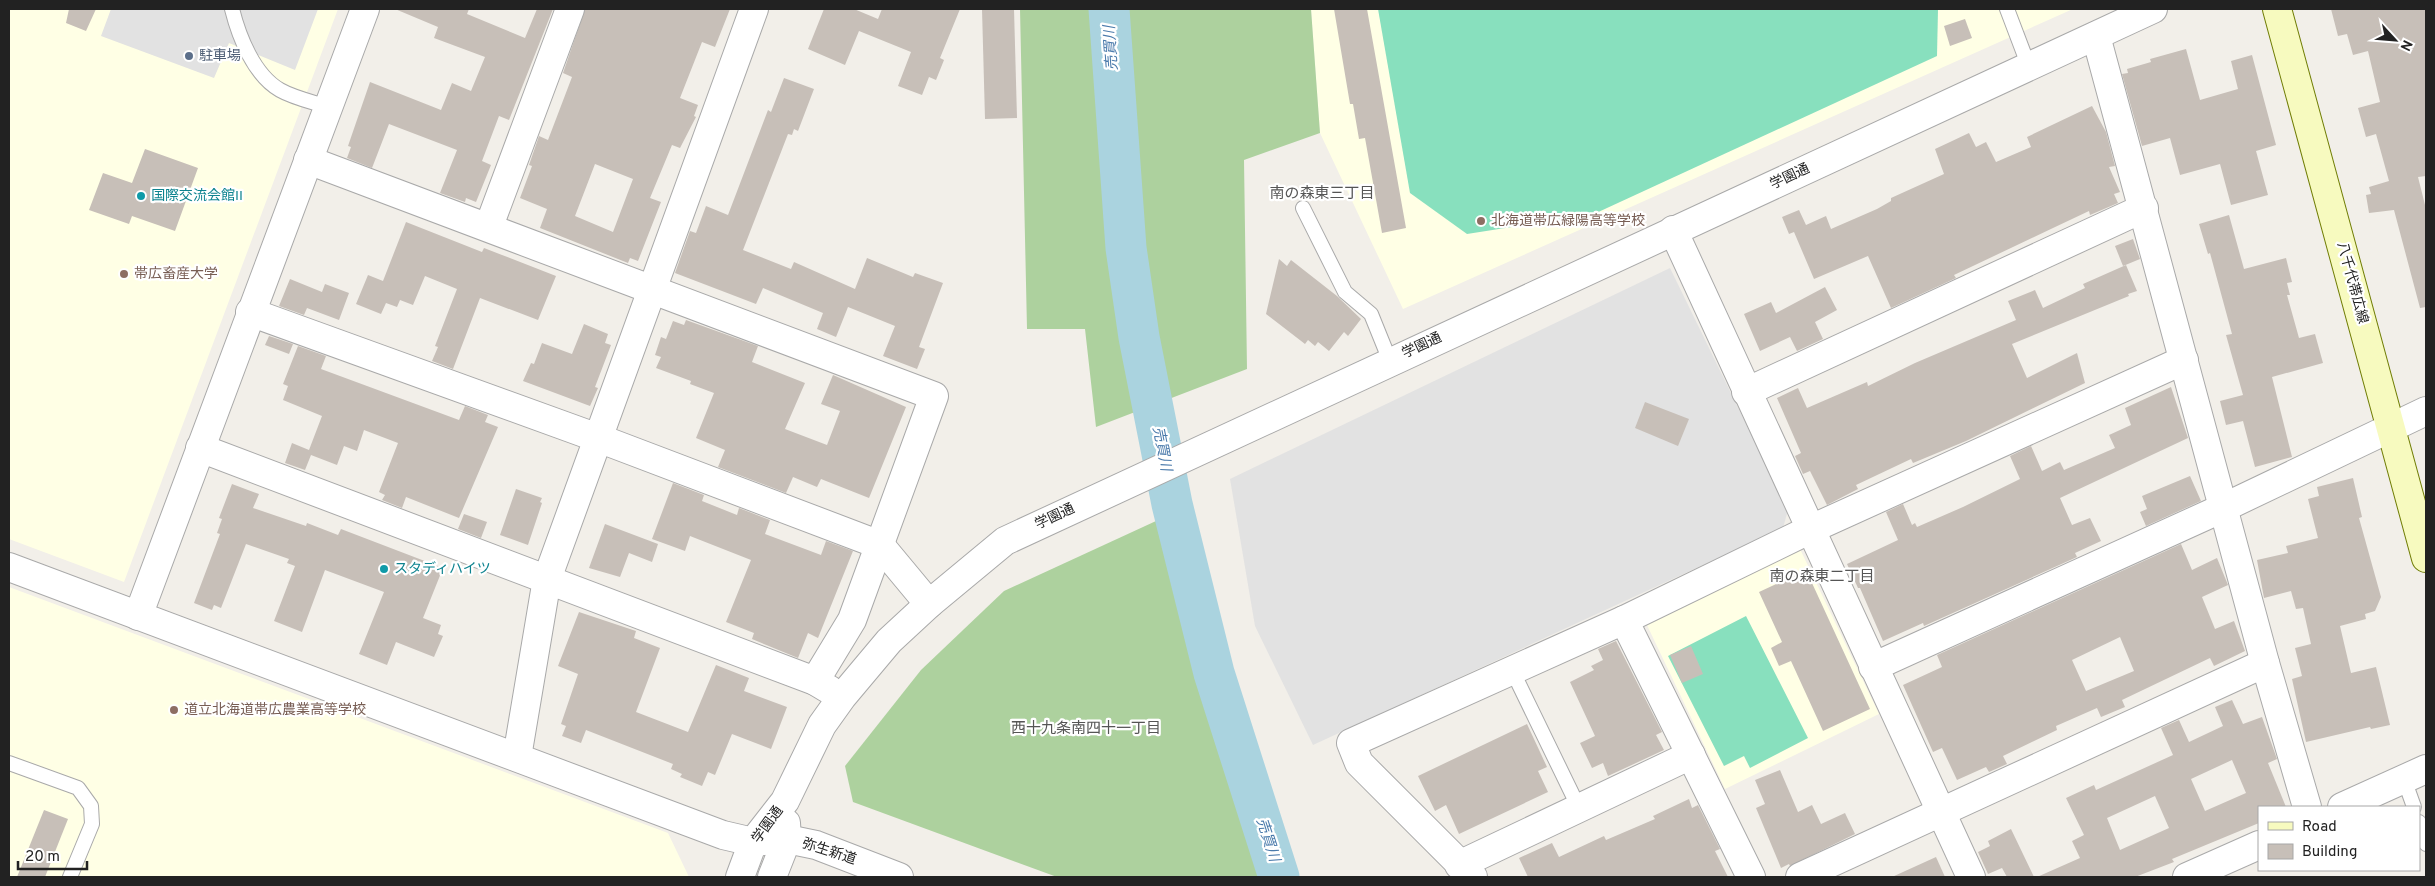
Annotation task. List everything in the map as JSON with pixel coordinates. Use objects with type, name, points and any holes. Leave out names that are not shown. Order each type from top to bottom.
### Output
[{"type":"main road","name":"八千代帯広線","points":[[2277,9],[2426,558]]},
{"type":"street","points":[[138,616],[250,312],[366,9]]},
{"type":"street","points":[[489,226],[570,9]]},
{"type":"street","points":[[517,757],[547,579],[754,9]]},
{"type":"street","name":"学園通","points":[[740,877],[753,842],[785,801],[822,725],[842,697],[889,641],[929,604],[1005,541],[2153,9]]},
{"type":"street","points":[[2096,36],[2225,507],[2265,663],[2307,806]]},
{"type":"street","points":[[308,160],[489,226],[934,396],[852,620],[815,681]]},
{"type":"street","points":[[1746,392],[2144,208]]},
{"type":"street","points":[[1673,230],[1873,668],[1971,877]]},
{"type":"street","points":[[250,312],[598,438],[880,545],[929,604]]},
{"type":"street","points":[[1691,755],[1579,808],[1466,871],[1359,764],[1351,743],[1624,620],[1811,529],[2184,360]]},
{"type":"street","points":[[1873,668],[2225,507],[2426,411]]},
{"type":"street","points":[[200,448],[815,681],[842,697]]},
{"type":"street","points":[[9,567],[724,835],[753,842],[782,874]]},
{"type":"street","points":[[1624,620],[1751,877]]},
{"type":"street","points":[[1800,877],[2265,663]]},
{"type":"street","points":[[2344,806],[2415,774]]},
{"type":"street","name":"学園通","points":[[782,874],[787,839],[785,801]]},
{"type":"street","name":"弥生新道","points":[[753,842],[787,839],[816,845],[899,877]]},
{"type":"street","points":[[2187,877],[2258,845]]},
{"type":"lane","points":[[232,9],[237,28],[265,79],[281,91],[328,107]]},
{"type":"lane","points":[[2007,9],[2029,66]]},
{"type":"lane","points":[[1303,208],[1345,292],[1371,314],[1390,361]]},
{"type":"lane","points":[[1512,670],[1579,808]]},
{"type":"lane","points":[[9,763],[78,788],[91,806],[92,824],[70,877]]},
{"type":"lane","points":[[2414,806],[2415,774]]},
{"type":"lane","points":[[2420,825],[2426,844]]},
{"type":"shaded area","name":"帯広畜産大学","points":[[9,9],[338,9],[124,582],[9,539]]},
{"type":"shaded area","name":"駐車場","points":[[111,9],[318,9],[295,70],[229,43],[214,78],[101,36]]},
{"type":"shaded area","name":"北海道帯広緑陽高等学校","points":[[1311,9],[2073,9],[1403,309],[1320,133]]},
{"type":"shaded area","points":[[1670,268],[1788,510],[1783,528],[1313,745],[1255,626],[1230,479]]},
{"type":"shaded area","points":[[1800,549],[1879,714],[1725,789],[1646,623]]},
{"type":"shaded area","name":"道立北海道帯広農業高等学校","points":[[9,587],[668,833],[689,877],[9,877]]},
{"type":"green space","points":[[1020,9],[1311,9],[1320,133],[1244,160],[1247,369],[1096,427],[1085,329],[1027,329]]},
{"type":"green space","name":"北海道帯広緑陽高等学校","points":[[1378,9],[1938,9],[1937,56],[1594,214],[1467,234],[1410,193]]},
{"type":"green space","points":[[1156,521],[1260,877],[1057,877],[853,802],[845,766],[921,670],[1004,591]]},
{"type":"green space","points":[[1746,616],[1808,738],[1750,768],[1744,756],[1724,766],[1668,656]]},
{"type":"building","points":[[69,9],[96,9],[86,31],[66,23]]},
{"type":"building","points":[[395,9],[469,9],[467,14],[525,38],[537,9],[553,9],[509,120],[499,116],[482,161],[491,165],[476,202],[466,198],[465,202],[440,193],[457,150],[389,124],[372,168],[347,158],[351,147],[348,146],[370,82],[441,110],[452,83],[471,91],[485,57],[434,38],[438,27]]},
{"type":"building","points":[[585,9],[730,9],[715,47],[702,42],[680,98],[698,105],[694,116],[696,117],[680,148],[672,145],[650,198],[661,202],[638,261],[630,258],[628,263],[540,228],[547,209],[520,198],[532,166],[529,165],[539,136],[548,140],[572,77],[563,73]],"holes":[[[595,164],[633,179],[613,232],[575,216]]]},
{"type":"building","points":[[824,9],[854,9],[878,19],[882,9],[960,9],[940,58],[944,60],[936,80],[929,77],[922,95],[898,86],[911,52],[859,31],[845,65],[808,49]]},
{"type":"building","points":[[982,9],[1014,9],[1017,118],[985,119]]},
{"type":"building","points":[[1334,9],[1367,9],[1406,228],[1382,233],[1365,138],[1359,139],[1353,104],[1350,104]]},
{"type":"building","points":[[2331,9],[2426,9],[2426,176],[2418,177],[2426,209],[2426,307],[2420,308],[2394,210],[2369,213],[2366,195],[2371,194],[2369,187],[2389,181],[2376,134],[2366,137],[2358,108],[2380,102],[2368,51],[2353,55],[2347,34],[2338,36]]},
{"type":"building","points":[[1965,19],[1972,38],[1950,46],[1944,26]]},
{"type":"building","points":[[2186,49],[2200,100],[2238,89],[2231,61],[2252,55],[2276,145],[2256,151],[2268,195],[2231,205],[2220,164],[2180,175],[2170,138],[2142,146],[2122,74],[2128,73],[2127,69],[2151,62],[2150,59]]},
{"type":"building","points":[[784,78],[814,89],[798,131],[794,129],[792,135],[788,134],[743,250],[791,269],[794,262],[855,289],[867,258],[913,277],[915,273],[943,283],[919,347],[925,349],[917,369],[883,356],[895,326],[848,307],[836,337],[817,329],[823,313],[763,288],[756,304],[675,273],[690,231],[696,233],[706,206],[728,215],[768,110],[771,112]]},
{"type":"building","points":[[2092,106],[2106,132],[2115,166],[2109,167],[2120,192],[2114,194],[2118,203],[2090,215],[2089,211],[1954,275],[1956,278],[1891,308],[1868,256],[1814,279],[1794,232],[1789,234],[1782,217],[1799,210],[1806,225],[1826,216],[1831,229],[1877,209],[1891,201],[1891,198],[1944,174],[1935,149],[1969,133],[1976,147],[1986,142],[1996,162],[2031,147],[2027,137]]},
{"type":"building","name":"国際交流会館II","points":[[145,149],[198,168],[175,231],[132,216],[129,224],[89,210],[103,173],[132,183]]},
{"type":"building","points":[[2229,215],[2244,269],[2286,258],[2292,282],[2287,283],[2290,295],[2287,295],[2299,338],[2315,334],[2323,363],[2272,377],[2292,457],[2255,467],[2243,421],[2226,425],[2220,401],[2243,395],[2226,335],[2232,334],[2210,253],[2208,254],[2199,224]]},
{"type":"building","points":[[406,222],[482,252],[484,248],[556,276],[538,320],[480,298],[453,369],[432,361],[438,347],[435,346],[457,289],[425,276],[413,305],[400,300],[397,307],[386,303],[381,314],[356,304],[368,275],[383,281]]},
{"type":"building","points":[[2133,239],[2140,259],[2123,266],[2115,246]]},
{"type":"building","points":[[1279,259],[1287,266],[1291,260],[1337,296],[1361,319],[1348,336],[1344,332],[1329,351],[1318,342],[1315,346],[1308,340],[1305,344],[1266,314]]},
{"type":"building","points":[[2126,265],[2137,291],[2012,344],[2027,378],[2077,353],[2085,383],[1966,441],[1913,463],[1911,459],[1856,485],[1858,489],[1827,505],[1810,471],[1803,474],[1795,456],[1801,453],[1777,398],[1798,388],[1807,408],[1867,382],[1868,386],[1915,363],[2016,320],[2008,301],[2035,290],[2043,308],[2085,288],[2083,284]]},
{"type":"building","points":[[290,279],[322,292],[325,284],[349,293],[339,320],[307,308],[304,315],[279,306]]},
{"type":"building","points":[[1825,287],[1837,310],[1815,322],[1823,339],[1797,351],[1790,337],[1760,351],[1744,314],[1771,302],[1776,313]]},
{"type":"building","points":[[686,320],[758,346],[752,362],[805,383],[785,429],[827,445],[840,411],[821,404],[833,375],[906,407],[869,498],[821,479],[817,487],[793,477],[786,493],[718,467],[725,450],[696,438],[714,393],[690,384],[691,381],[656,368],[661,357],[655,355],[661,337],[666,339],[673,321],[684,325]]},
{"type":"building","points":[[584,324],[608,334],[605,343],[611,345],[595,387],[598,388],[590,406],[523,381],[531,363],[534,364],[542,343],[572,354]]},
{"type":"building","points":[[269,336],[293,344],[289,354],[265,345]]},
{"type":"building","points":[[298,346],[326,356],[321,369],[459,420],[465,406],[488,415],[485,422],[498,427],[459,518],[406,497],[402,508],[382,500],[385,495],[379,492],[398,443],[364,430],[357,451],[344,446],[337,465],[311,455],[305,470],[285,463],[292,443],[309,450],[322,416],[283,400],[288,386],[283,384]]},
{"type":"building","points":[[2171,387],[2188,438],[2060,498],[2072,525],[2090,518],[2101,541],[2075,553],[2077,557],[1924,626],[1923,623],[1883,641],[1860,588],[1858,588],[1847,564],[1898,540],[1886,512],[1903,504],[1912,525],[1915,523],[1917,527],[1963,507],[2020,479],[2010,456],[2031,446],[2042,471],[2060,462],[2064,470],[2115,448],[2109,435],[2131,425],[2125,408]]},
{"type":"building","points":[[1645,402],[1689,419],[1678,446],[1635,428]]},
{"type":"building","points":[[2190,476],[2201,501],[2146,526],[2140,512],[2147,509],[2142,496]]},
{"type":"building","points":[[2353,478],[2362,517],[2359,518],[2381,597],[2375,611],[2365,614],[2366,619],[2340,626],[2351,673],[2376,667],[2390,725],[2371,729],[2370,727],[2306,742],[2292,679],[2302,676],[2295,648],[2311,644],[2303,608],[2296,609],[2291,591],[2264,598],[2257,560],[2288,553],[2286,546],[2318,538],[2308,499],[2319,496],[2317,487]]},
{"type":"building","points":[[673,483],[704,495],[702,501],[737,515],[739,508],[770,520],[765,534],[821,555],[826,541],[853,551],[818,638],[808,633],[798,658],[752,639],[754,633],[726,622],[751,560],[690,536],[685,551],[652,539]]},
{"type":"building","points":[[232,484],[259,494],[253,508],[306,526],[307,523],[338,535],[341,529],[443,568],[423,618],[441,625],[438,634],[443,636],[434,657],[396,642],[387,665],[359,654],[384,592],[325,570],[302,632],[274,621],[295,566],[287,563],[289,559],[246,544],[221,608],[214,605],[212,610],[194,603],[220,534],[217,533],[222,519],[219,518]]},
{"type":"building","points":[[516,489],[542,498],[528,545],[500,535]]},
{"type":"building","points":[[464,514],[487,522],[481,538],[458,529]]},
{"type":"building","points":[[605,524],[658,544],[652,562],[629,553],[620,577],[589,568]]},
{"type":"building","points":[[2181,544],[2192,570],[2217,558],[2228,585],[2202,597],[2215,629],[2234,621],[2245,651],[2214,666],[2210,658],[2122,700],[2125,707],[2101,717],[2097,708],[2056,726],[2057,730],[2003,756],[2007,764],[1989,772],[1986,767],[1957,780],[1942,748],[1933,752],[1903,685],[1942,667],[1937,655]],"holes":[[[2120,637],[2134,671],[2086,691],[2072,660]]]},
{"type":"building","points":[[1806,570],[1870,709],[1823,731],[1791,661],[1779,666],[1771,648],[1782,642],[1759,592]]},
{"type":"building","points":[[579,612],[636,631],[634,638],[660,648],[636,712],[688,732],[716,665],[749,678],[744,691],[787,707],[771,749],[732,734],[715,775],[708,772],[702,786],[680,777],[682,774],[671,769],[673,764],[586,730],[581,743],[562,736],[566,726],[561,724],[578,674],[558,666]]},
{"type":"building","points":[[1616,641],[1662,732],[1656,735],[1664,750],[1608,776],[1603,763],[1592,768],[1580,743],[1595,736],[1570,682],[1594,670],[1591,666],[1603,660],[1598,649]]},
{"type":"building","points":[[1691,646],[1703,674],[1682,683],[1670,655]]},
{"type":"building","points":[[2232,700],[2243,724],[2262,717],[2277,759],[2268,763],[2286,806],[2258,806],[2258,823],[2172,859],[2174,862],[2135,877],[2037,877],[2080,858],[2072,841],[2084,835],[2066,798],[2094,785],[2096,790],[2173,755],[2161,728],[2179,720],[2189,742],[2223,726],[2215,707]],"holes":[[[2232,760],[2246,793],[2205,811],[2191,779]],[[2155,796],[2169,828],[2120,850],[2107,818]]]},
{"type":"building","points":[[1527,724],[1547,767],[1538,771],[1548,792],[1459,834],[1446,805],[1435,811],[1418,776]]},
{"type":"building","points":[[1780,770],[1798,812],[1812,805],[1821,824],[1845,813],[1855,834],[1790,866],[1789,864],[1781,868],[1756,808],[1765,804],[1755,780]]},
{"type":"building","points":[[1689,799],[1692,808],[1698,805],[1720,849],[1715,851],[1728,877],[1528,877],[1519,858],[1552,843],[1559,857],[1604,836],[1606,840],[1655,819],[1653,816]]},
{"type":"building","points":[[44,810],[68,819],[45,877],[17,877]]},
{"type":"building","points":[[2011,829],[2034,877],[2007,877],[2002,868],[1988,874],[1978,852],[1990,846],[1988,841]]},
{"type":"building","points":[[1936,857],[1945,877],[1892,877]]},
{"type":"waterway","name":"売買川","points":[[1109,9],[1126,248],[1139,337],[1172,504],[1214,673],[1279,877]]},
{"type":"place","name":"駐車場","points":[[189,56]]},
{"type":"place","name":"国際交流会館II","points":[[141,196]]},
{"type":"place","name":"北海道帯広緑陽高等学校","points":[[1481,221]]},
{"type":"place","name":"帯広畜産大学","points":[[124,274]]},
{"type":"place","name":"スタディハイツ","points":[[384,569]]},
{"type":"place","name":"道立北海道帯広農業高等学校","points":[[174,710]]},
{"type":"district","name":"南の森東三丁目","points":[[1322,194]]},
{"type":"district","name":"南の森東二丁目","points":[[1822,577]]},
{"type":"district","name":"西十九条南四十一丁目","points":[[1086,729]]}]
